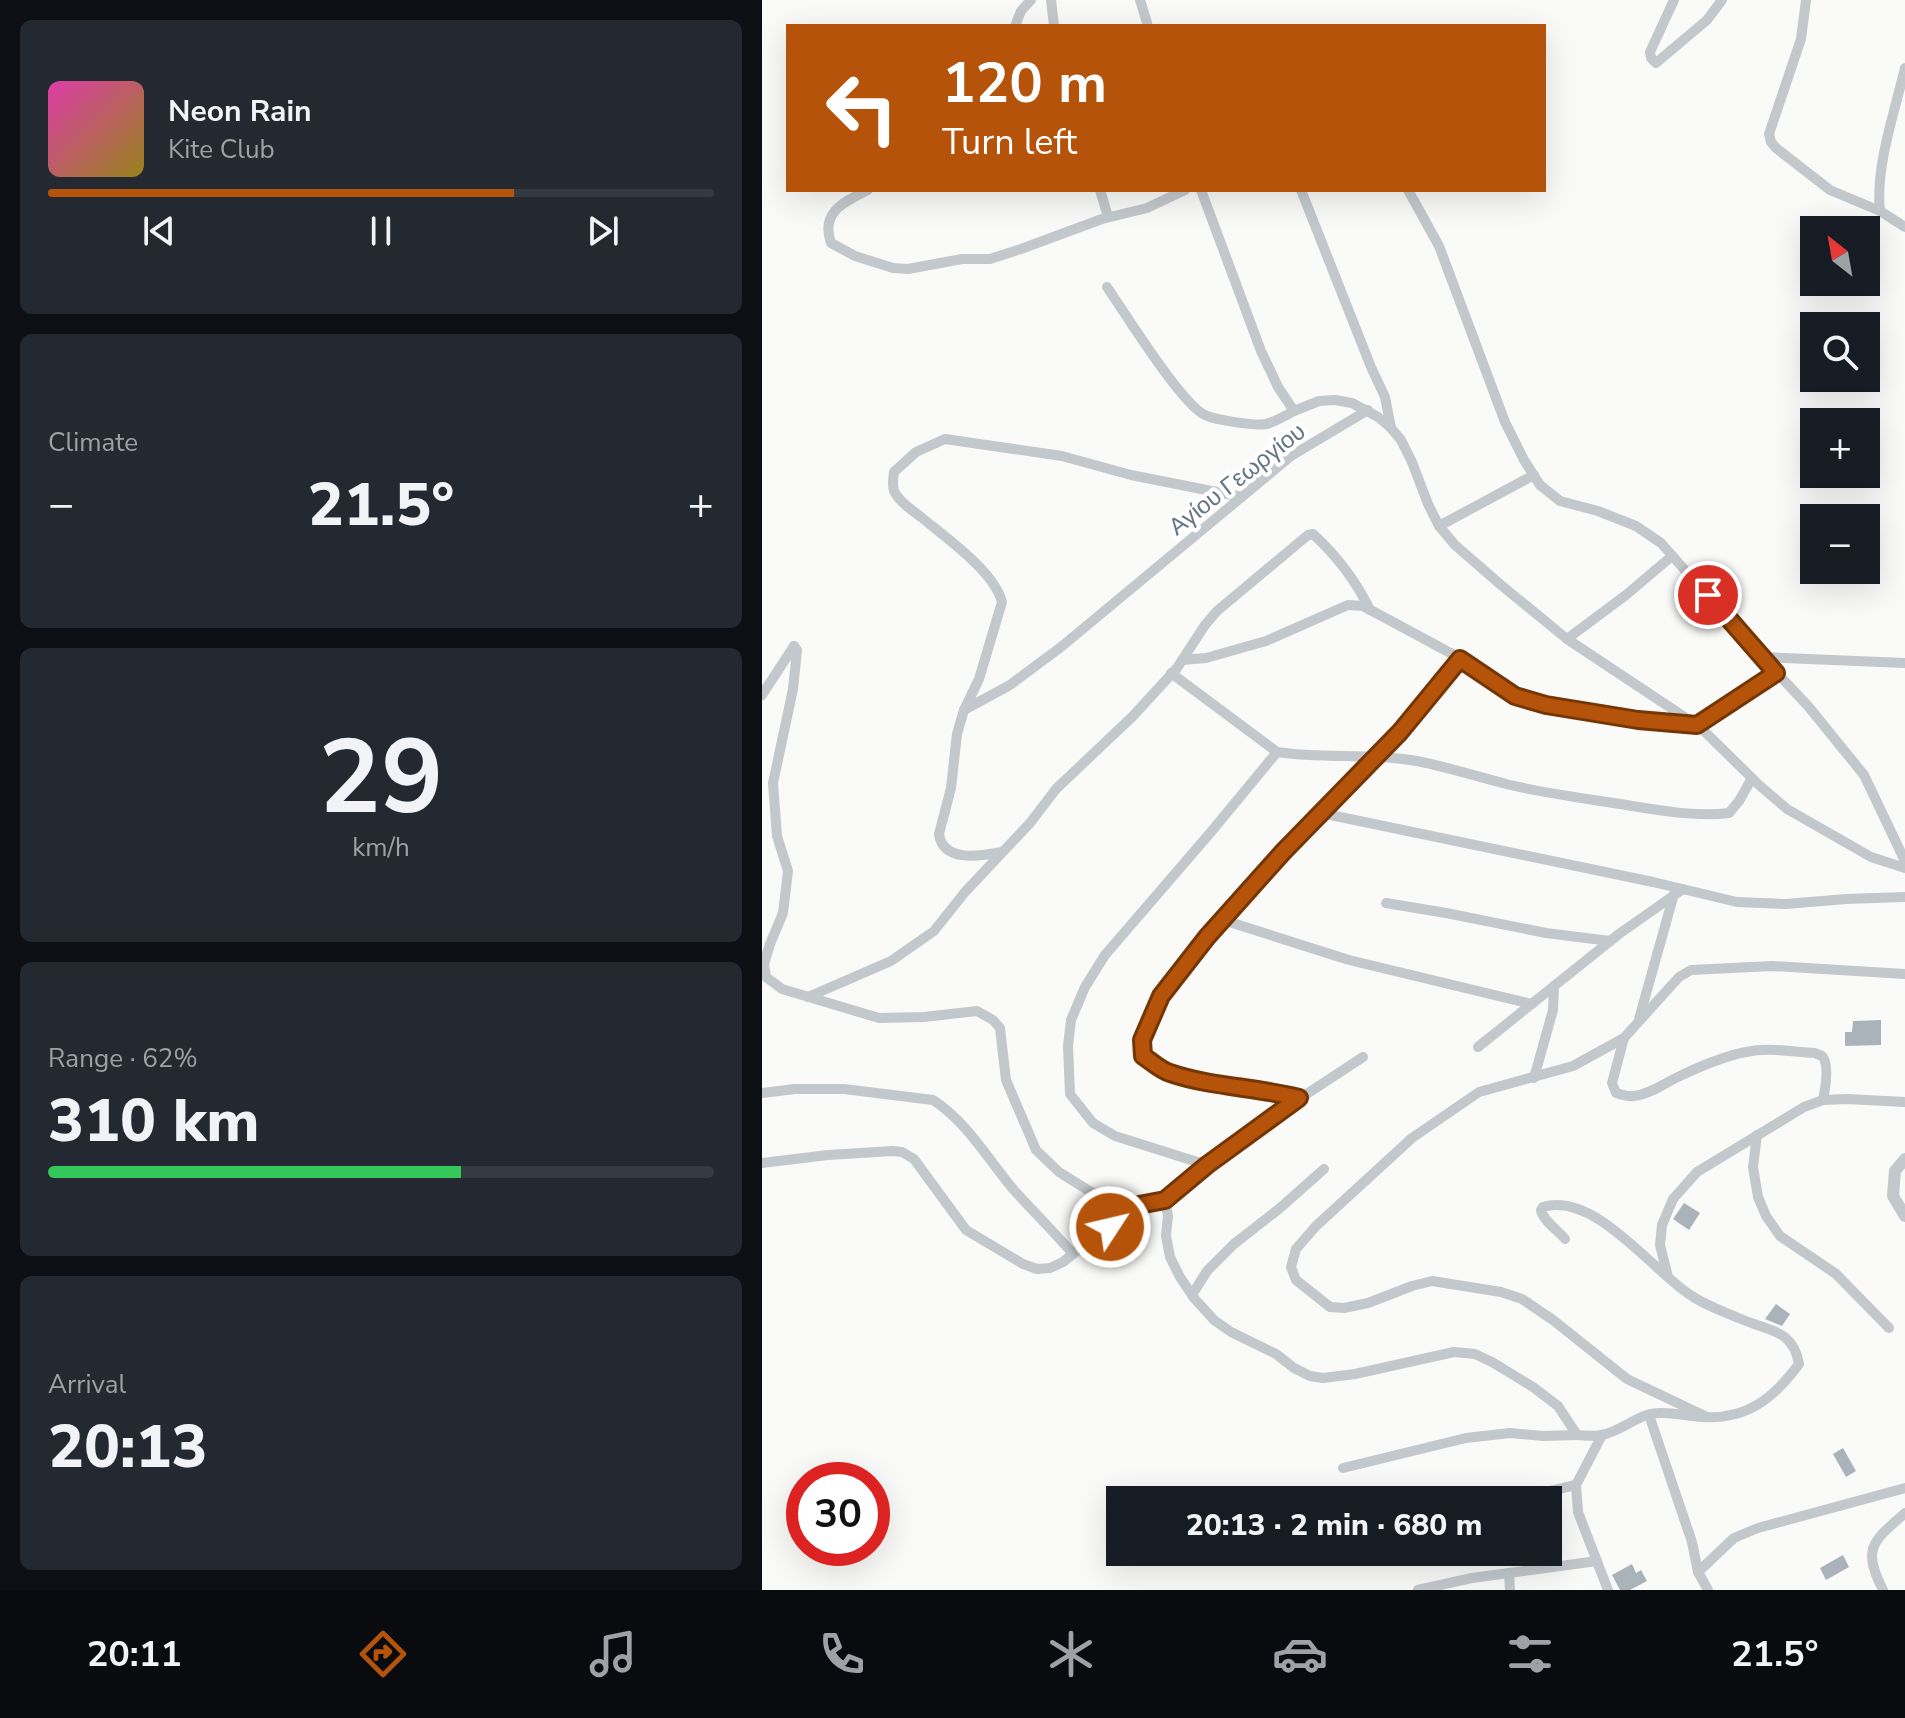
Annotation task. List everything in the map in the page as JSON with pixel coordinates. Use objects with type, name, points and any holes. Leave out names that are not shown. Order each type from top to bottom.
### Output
[{"type":"street","points":[[1016,24],[1021,11],[1031,0]]},
{"type":"street","points":[[1051,0],[1054,24]]},
{"type":"street","points":[[1140,0],[1147,24]]},
{"type":"street","points":[[1674,0],[1650,52],[1656,63],[1707,20],[1722,0]]},
{"type":"street","points":[[1806,0],[1801,39],[1769,134],[1771,142],[1830,190],[1880,211],[1905,227]]},
{"type":"street","points":[[1880,211],[1881,167],[1905,68]]},
{"type":"street","points":[[864,192],[836,208],[829,221],[831,243],[855,256],[893,268],[908,269],[962,259],[990,259],[1108,217],[1147,208],[1181,192]]},
{"type":"street","points":[[1101,192],[1108,217]]},
{"type":"street","points":[[1202,192],[1261,351],[1278,387],[1294,411]]},
{"type":"street","points":[[1302,192],[1385,397],[1391,428]]},
{"type":"street","points":[[1409,192],[1439,246],[1505,422],[1540,485],[1560,501],[1636,526],[1661,543],[1808,706],[1864,775],[1902,847],[1905,861]]},
{"type":"street","points":[[1107,287],[1167,373],[1202,414],[1222,420],[1265,424],[1319,401],[1352,403],[1368,410],[1401,440],[1439,526],[1455,545],[1567,639],[1697,725],[1787,809],[1871,857],[1905,868]]},
{"type":"street","name":"Αγίου Γεωργίου","points":[[964,710],[1010,685],[1061,647],[1291,456],[1368,410]]},
{"type":"street","points":[[1002,852],[981,856],[951,853],[945,850],[939,834],[951,788],[957,734],[964,710],[979,679],[1002,602],[983,571],[895,493],[894,472],[916,452],[945,439],[1062,456],[1131,475],[1242,497]]},
{"type":"street","points":[[1439,526],[1534,475]]},
{"type":"street","points":[[808,997],[891,961],[934,931],[965,892],[1030,823],[1056,789],[1133,716],[1182,660],[1217,611],[1308,535],[1313,534],[1337,559],[1360,590],[1370,610]]},
{"type":"street","points":[[1567,639],[1672,556]]},
{"type":"street","points":[[1182,660],[1206,658],[1266,641],[1348,605],[1363,606],[1460,659],[1515,696],[1546,705],[1638,720],[1697,725],[1776,673]]},
{"type":"street","points":[[762,695],[792,647],[795,647],[793,689],[773,783],[777,836],[788,871],[783,913],[764,964],[766,977],[782,989],[879,1018],[977,1011],[993,1020],[1000,1028],[1006,1080],[1036,1150],[1059,1172],[1091,1192],[1124,1204],[1139,1205],[1165,1200],[1207,1165],[1299,1098],[1363,1057]]},
{"type":"street","points":[[1762,657],[1905,663]]},
{"type":"street","points":[[1299,1098],[1230,1087],[1167,1072],[1143,1056],[1142,1040],[1161,996],[1223,920],[1283,852],[1400,732],[1460,659]]},
{"type":"street","points":[[1171,673],[1277,752],[1416,761],[1508,784],[1597,800],[1654,810],[1718,814],[1729,813],[1752,778]]},
{"type":"street","points":[[1207,1165],[1115,1136],[1093,1123],[1070,1094],[1068,1046],[1071,1020],[1085,987],[1105,955],[1277,752]]},
{"type":"street","points":[[1321,813],[1737,902],[1786,904],[1905,897]]},
{"type":"street","points":[[1478,1047],[1610,941],[1679,892]]},
{"type":"street","points":[[1637,1024],[1679,892]]},
{"type":"street","points":[[1386,903],[1546,933],[1610,941]]},
{"type":"street","points":[[1223,920],[1349,960],[1532,1004]]},
{"type":"street","points":[[1707,1417],[1627,1379],[1553,1320],[1522,1299],[1501,1292],[1432,1281],[1368,1303],[1344,1308],[1330,1307],[1296,1280],[1291,1267],[1296,1249],[1316,1226],[1412,1138],[1479,1092],[1573,1066],[1624,1038],[1679,977],[1691,970],[1772,966],[1905,974]]},
{"type":"street","points":[[1534,1078],[1553,1010],[1554,986]]},
{"type":"street","points":[[1624,1038],[1612,1083],[1616,1093],[1623,1096],[1652,1091],[1715,1061],[1765,1048],[1822,1056],[1826,1080],[1823,1100]]},
{"type":"street","points":[[762,1085],[777,1091]]},
{"type":"street","points":[[762,1093],[844,1089],[933,1100],[957,1120],[1073,1254]]},
{"type":"street","points":[[1668,1277],[1660,1245],[1662,1225],[1673,1199],[1697,1172],[1804,1107],[1823,1100],[1905,1102]]},
{"type":"street","points":[[1757,1135],[1753,1167],[1758,1197],[1766,1216],[1780,1236],[1836,1274],[1889,1328]]},
{"type":"street","points":[[762,1163],[873,1151],[902,1152],[914,1159],[966,1230],[1037,1269],[1050,1268],[1063,1262],[1139,1205]]},
{"type":"street","points":[[1905,1159],[1895,1171],[1893,1196],[1905,1216]]},
{"type":"street","points":[[1192,1295],[1207,1271],[1234,1244],[1324,1169]]},
{"type":"street","points":[[1165,1200],[1170,1257],[1192,1295],[1221,1326],[1276,1354],[1294,1368],[1323,1378],[1454,1352],[1475,1354],[1533,1387],[1558,1406],[1577,1435]]},
{"type":"street","points":[[1343,1468],[1466,1438],[1510,1433],[1602,1435],[1659,1413],[1707,1417],[1748,1412],[1768,1399],[1799,1364],[1797,1350],[1787,1338],[1686,1292],[1605,1223],[1563,1204],[1543,1207],[1543,1217],[1565,1239]]},
{"type":"street","points":[[1649,1415],[1692,1542],[1698,1572],[1708,1590]]},
{"type":"street","points":[[1602,1435],[1576,1485],[1578,1512],[1608,1590]]},
{"type":"street","points":[[1562,1488],[1576,1485]]},
{"type":"street","points":[[1698,1572],[1734,1538],[1746,1533],[1905,1488]]},
{"type":"street","points":[[1883,1590],[1871,1562],[1872,1549],[1883,1533],[1905,1513]]},
{"type":"street","points":[[1418,1590],[1472,1578],[1597,1561]]},
{"type":"street","points":[[1509,1573],[1510,1590]]},
{"type":"building","points":[[1881,1020],[1881,1045],[1845,1046],[1845,1032],[1852,1032],[1853,1021]]},
{"type":"building","points":[[1684,1203],[1700,1213],[1689,1230],[1673,1219]]},
{"type":"building","points":[[1776,1304],[1790,1314],[1782,1326],[1765,1319]]},
{"type":"building","points":[[1843,1448],[1856,1471],[1846,1477],[1833,1454]]},
{"type":"building","points":[[1843,1555],[1849,1567],[1826,1580],[1820,1568]]},
{"type":"building","points":[[1632,1564],[1636,1573],[1641,1570],[1647,1581],[1630,1590],[1620,1590],[1612,1575]]},
{"type":"route","points":[[1110,1227],[1139,1205],[1165,1200],[1258,1126],[1299,1098],[1230,1087],[1167,1072],[1143,1056],[1142,1040],[1161,996],[1207,937],[1283,852],[1400,732],[1460,659],[1515,696],[1546,705],[1638,720],[1697,725],[1776,673],[1708,595]]}]
